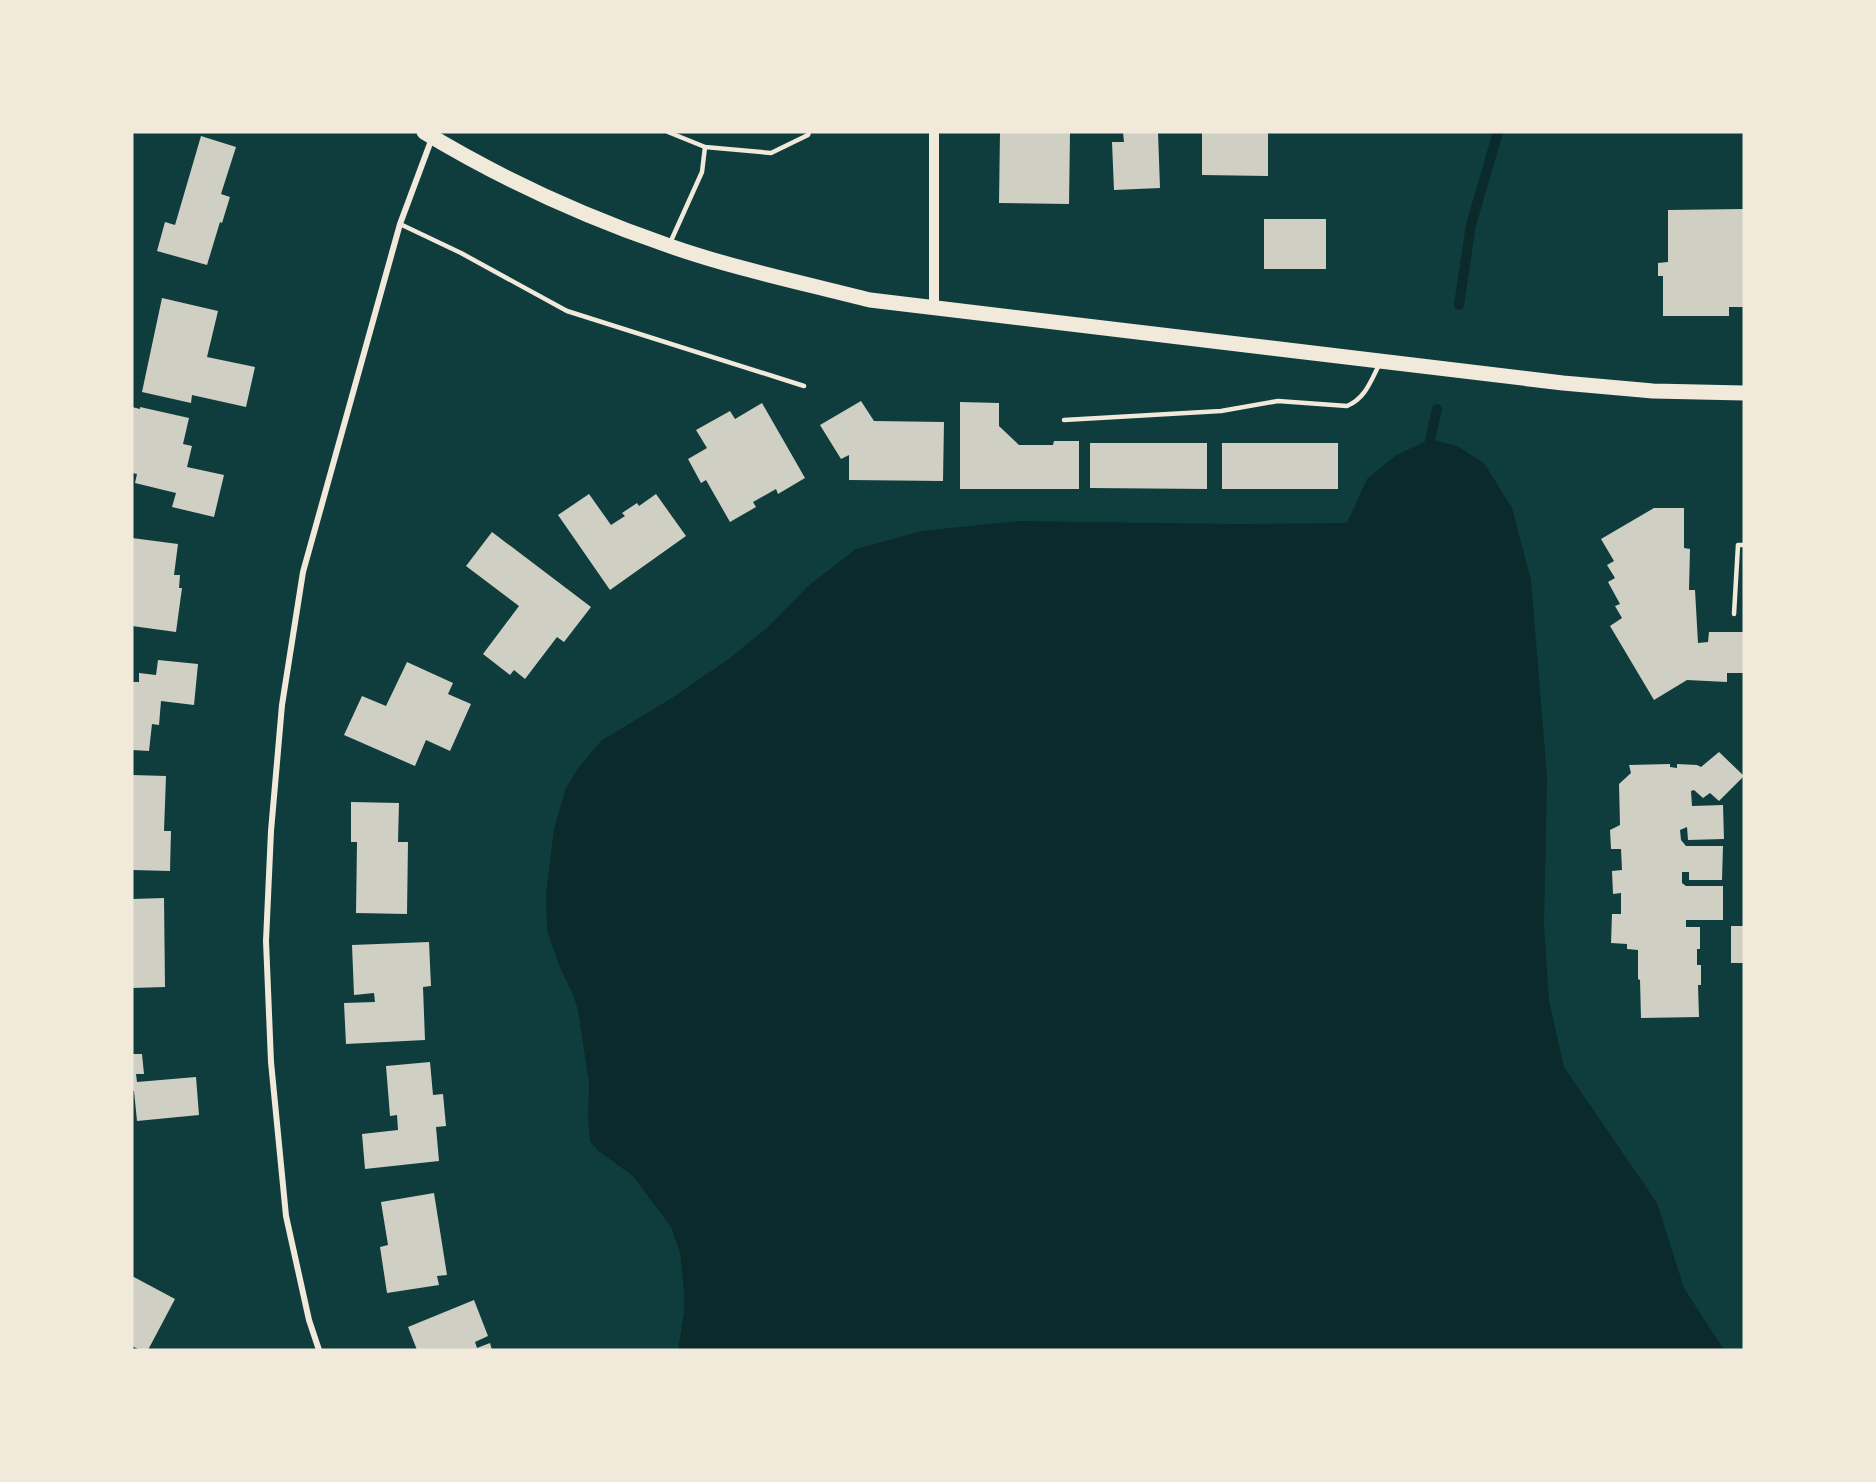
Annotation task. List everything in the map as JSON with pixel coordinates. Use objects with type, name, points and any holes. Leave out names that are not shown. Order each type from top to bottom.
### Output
[{"type":"main road","points":[[428,135],[538,193],[604,222],[669,246],[766,274],[870,300],[1563,382],[1629,388],[1744,393]]},
{"type":"street","points":[[934,132],[934,308]]},
{"type":"street","points":[[319,1350],[309,1320],[286,1216],[271,1062],[266,941],[271,831],[282,705],[303,572],[400,224],[428,135]]},
{"type":"lane","points":[[668,132],[705,147],[771,153],[810,132]]},
{"type":"lane","points":[[669,246],[702,172],[705,147]]},
{"type":"lane","points":[[400,224],[460,253],[567,311],[804,386]]},
{"type":"lane","points":[[1064,420],[1221,411],[1278,401],[1347,406],[1356,402],[1364,394],[1381,361]]},
{"type":"lane","points":[[1734,614],[1738,545],[1744,545]]},
{"type":"water","points":[[1430,439],[1457,446],[1484,463],[1512,508],[1531,580],[1547,777],[1544,925],[1549,1001],[1564,1067],[1657,1203],[1684,1288],[1724,1350],[678,1350],[684,1312],[680,1253],[671,1227],[633,1176],[597,1150],[590,1141],[589,1083],[578,1010],[547,930],[546,894],[554,829],[566,788],[579,767],[601,741],[672,698],[730,658],[768,627],[808,586],[856,549],[922,531],[1018,521],[1347,523],[1367,479],[1395,456]]},
{"type":"building","points":[[1000,132],[1070,133],[1069,204],[999,203]]},
{"type":"building","points":[[1123,132],[1158,132],[1160,188],[1114,190],[1112,142],[1124,142]]},
{"type":"building","points":[[1202,132],[1268,132],[1268,176],[1202,175]]},
{"type":"building","points":[[201,136],[236,147],[221,194],[230,197],[207,265],[157,251],[165,222],[175,225]]},
{"type":"building","points":[[1744,209],[1744,307],[1729,307],[1729,316],[1663,316],[1663,276],[1658,276],[1658,263],[1668,262],[1668,210]]},
{"type":"building","points":[[1264,219],[1326,219],[1326,269],[1264,269]]},
{"type":"building","points":[[162,298],[218,311],[207,357],[255,367],[246,407],[192,395],[191,403],[142,392]]},
{"type":"building","points":[[861,401],[874,421],[944,422],[943,481],[849,480],[849,455],[841,459],[820,425]]},
{"type":"building","points":[[960,402],[999,403],[999,426],[1019,445],[1053,445],[1054,441],[1079,441],[1079,489],[960,489]]},
{"type":"building","points":[[762,403],[805,478],[778,494],[776,489],[753,502],[756,507],[730,522],[706,480],[701,483],[688,459],[707,448],[696,430],[730,411],[735,419]]},
{"type":"building","points":[[132,407],[189,418],[183,444],[192,446],[187,467],[224,475],[214,517],[172,507],[176,493],[135,483],[137,474],[132,473]]},
{"type":"building","points":[[1090,443],[1207,443],[1207,489],[1090,488]]},
{"type":"building","points":[[1222,443],[1338,443],[1338,489],[1222,489]]},
{"type":"building","points":[[589,494],[611,525],[625,516],[622,513],[637,503],[639,506],[656,494],[686,536],[610,590],[558,515]]},
{"type":"building","points":[[1654,508],[1684,508],[1684,548],[1690,549],[1689,590],[1695,590],[1698,643],[1708,642],[1709,632],[1744,632],[1744,673],[1727,673],[1727,682],[1687,680],[1654,700],[1610,626],[1622,618],[1615,606],[1620,604],[1608,582],[1615,578],[1607,565],[1614,561],[1601,539]]},
{"type":"building","points":[[492,532],[591,607],[564,642],[557,637],[525,679],[514,670],[510,675],[483,654],[519,606],[466,566]]},
{"type":"building","points":[[132,538],[178,544],[174,575],[180,575],[179,588],[182,588],[176,632],[132,626]]},
{"type":"building","points":[[158,660],[198,664],[194,705],[161,701],[159,725],[152,724],[149,751],[132,750],[132,682],[139,682],[139,673],[156,675]]},
{"type":"building","points":[[407,662],[453,683],[448,694],[471,704],[450,751],[426,740],[415,766],[344,735],[362,696],[386,706]]},
{"type":"building","points":[[1719,752],[1744,776],[1719,801],[1710,793],[1703,798],[1694,790],[1691,791],[1692,806],[1723,805],[1724,839],[1688,840],[1687,827],[1680,830],[1681,840],[1686,846],[1723,846],[1722,880],[1689,880],[1689,872],[1682,872],[1682,883],[1686,886],[1723,886],[1723,920],[1686,920],[1686,927],[1700,927],[1700,949],[1697,949],[1697,965],[1701,965],[1701,985],[1698,985],[1699,1017],[1641,1018],[1638,950],[1627,949],[1627,944],[1611,943],[1612,914],[1621,914],[1621,893],[1613,894],[1612,871],[1622,870],[1621,849],[1611,849],[1610,830],[1620,825],[1619,784],[1631,773],[1629,765],[1670,764],[1670,767],[1677,768],[1677,764],[1701,767]]},
{"type":"building","points":[[132,775],[166,776],[164,831],[171,831],[170,871],[132,870]]},
{"type":"building","points":[[351,802],[399,803],[398,842],[408,842],[407,914],[356,913],[357,842],[351,842]]},
{"type":"building","points":[[164,898],[165,987],[132,988],[132,899]]},
{"type":"building","points":[[1731,926],[1744,926],[1744,963],[1731,963]]},
{"type":"building","points":[[429,942],[431,986],[423,987],[425,1040],[346,1044],[344,1003],[375,1002],[374,993],[354,995],[352,945]]},
{"type":"building","points":[[132,1054],[142,1054],[144,1074],[136,1074],[137,1082],[196,1077],[199,1115],[137,1121],[134,1091],[132,1091]]},
{"type":"building","points":[[430,1062],[433,1095],[443,1094],[446,1126],[436,1127],[439,1161],[365,1169],[362,1134],[398,1130],[397,1115],[390,1116],[386,1066]]},
{"type":"building","points":[[434,1193],[447,1275],[437,1276],[439,1285],[387,1293],[380,1247],[388,1245],[381,1202]]},
{"type":"building","points":[[132,1276],[175,1299],[148,1350],[140,1350],[132,1346]]},
{"type":"building","points":[[474,1300],[488,1336],[475,1342],[477,1348],[490,1343],[492,1350],[417,1350],[408,1327]]},
{"type":"waterway","points":[[1459,305],[1471,225],[1498,132]]},
{"type":"waterway","points":[[1430,439],[1437,409]]}]
